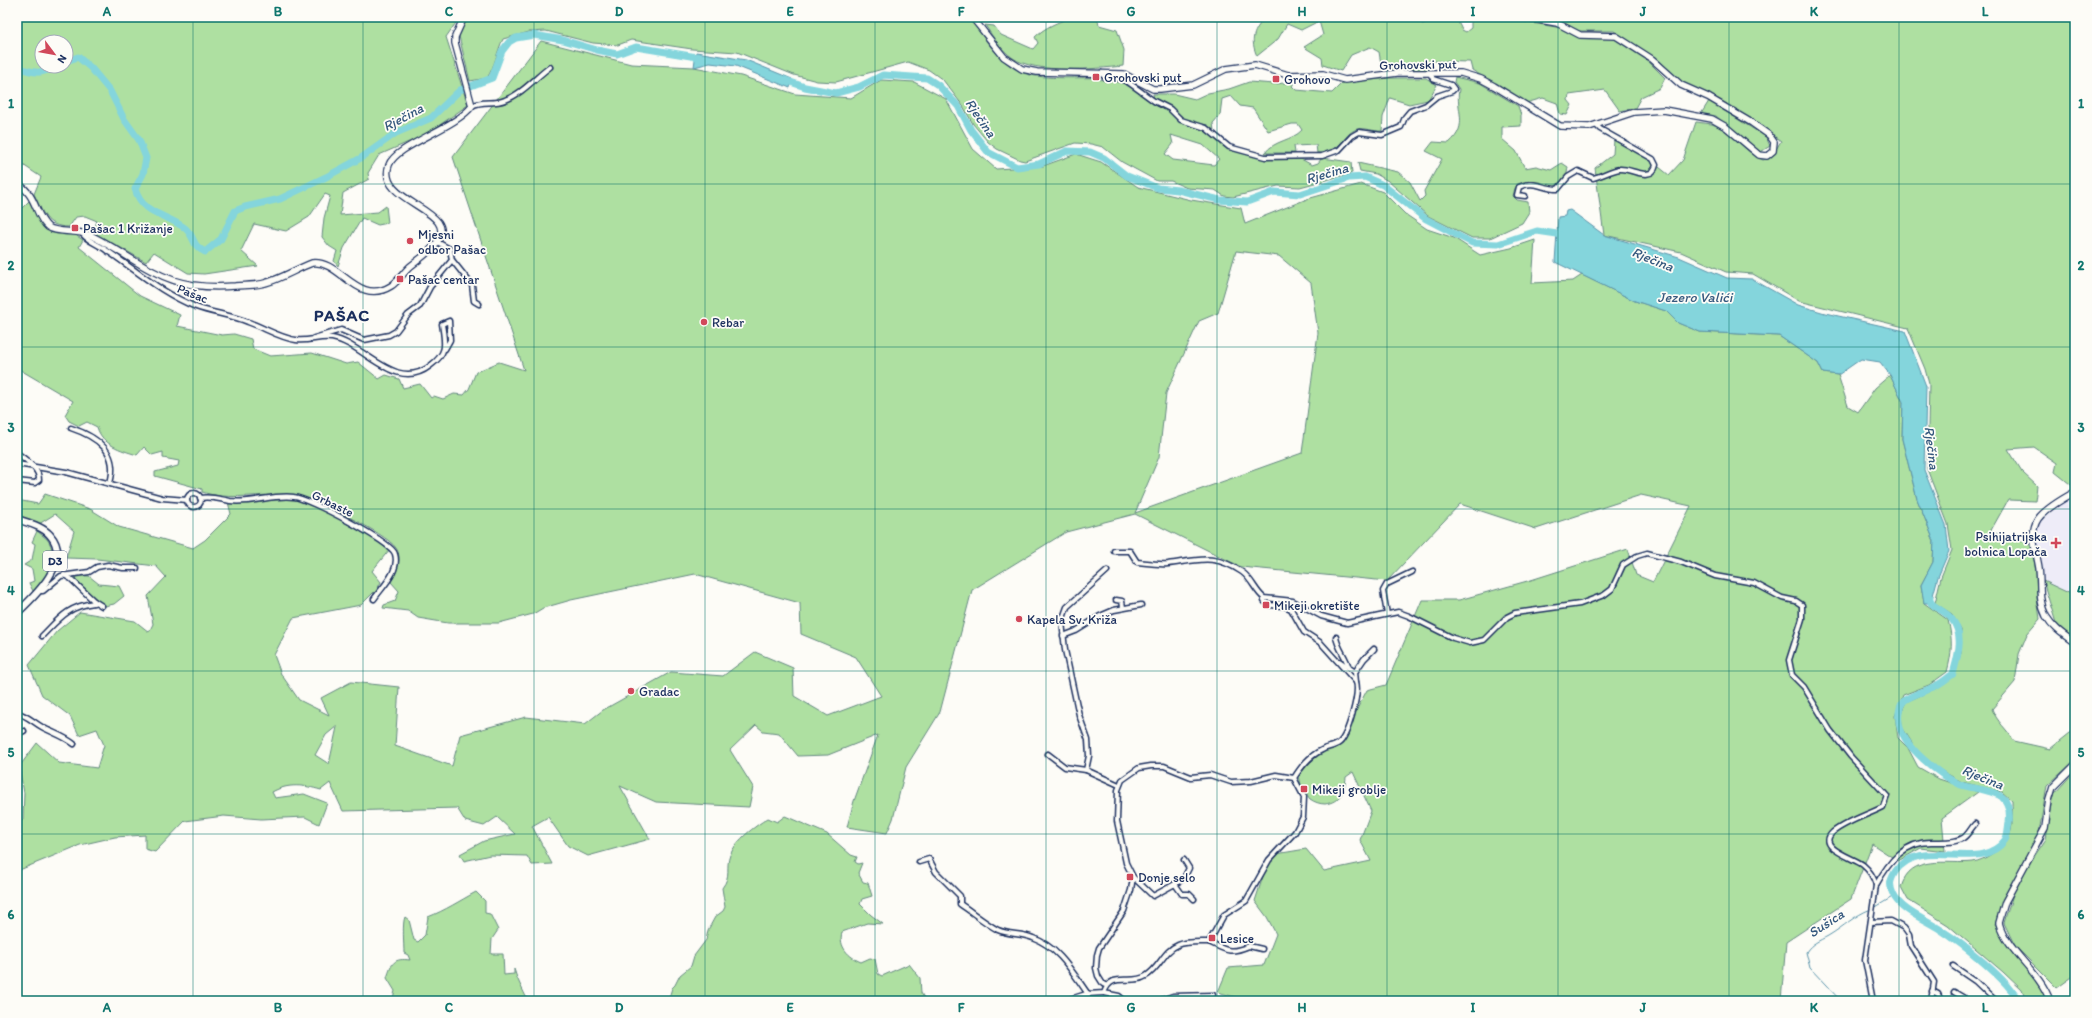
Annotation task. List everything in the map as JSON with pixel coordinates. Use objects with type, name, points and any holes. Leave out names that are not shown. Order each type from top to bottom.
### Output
[{"type":"main road","points":[[17,183],[29,192],[43,221],[49,228],[82,232],[93,236],[147,269],[168,279],[200,287],[264,284],[312,263],[318,262],[325,263],[360,288],[376,291],[392,285],[437,242],[440,230],[436,219],[431,213],[409,201],[390,186],[388,179],[389,164],[398,153],[435,133],[472,103],[462,69],[456,37],[464,17]]},
{"type":"main road","name":"Grohovski put","points":[[972,17],[1004,57],[1022,69],[1037,72],[1124,74],[1153,89],[1193,85],[1226,69],[1255,65],[1288,75],[1323,74],[1345,80],[1382,74],[1461,73],[1481,79],[1560,126],[1580,127],[1596,125],[1634,112],[1664,110],[1712,119],[1726,127],[1759,155],[1767,156],[1774,147],[1773,138],[1764,131],[1708,97],[1681,85],[1652,59],[1616,36],[1580,35],[1557,23],[1523,17]]},
{"type":"main road","points":[[2075,492],[2038,520],[2034,530],[2034,544],[2039,568],[2040,602],[2052,625],[2075,643]]},
{"type":"main road","name":"D3","points":[[17,519],[41,528],[49,533],[55,543],[56,553],[53,569],[39,592],[17,613]]},
{"type":"main road","points":[[2050,1001],[2036,974],[2012,946],[1999,923],[2005,902],[2045,828],[2049,800],[2053,787],[2075,765]]},
{"type":"main road","points":[[1066,1001],[1088,994]]},
{"type":"street","points":[[472,103],[481,102],[495,104],[506,100],[550,66]]},
{"type":"street","points":[[1101,73],[1105,77],[1118,78],[1128,82],[1154,101],[1170,109],[1181,120],[1206,128],[1229,147],[1260,156],[1272,157],[1322,156],[1339,150],[1352,136],[1359,132],[1382,135],[1398,128],[1410,111],[1426,105],[1437,96],[1452,91],[1454,88],[1436,81],[1430,73]]},
{"type":"street","points":[[1524,196],[1517,195],[1517,190],[1523,185],[1538,184],[1549,189],[1558,189],[1568,177],[1578,172],[1593,178],[1621,169],[1636,173],[1649,174],[1653,172],[1656,165],[1653,159],[1600,129],[1596,125]]},
{"type":"street","name":"Pašac","points":[[82,232],[83,236],[108,251],[138,275],[186,302],[197,307],[235,317],[294,340],[332,338],[344,342],[390,370],[404,374],[427,369],[443,355],[450,340],[449,321],[442,324],[445,349]]},
{"type":"street","points":[[437,242],[450,249],[452,260],[472,285],[474,301],[479,304]]},
{"type":"street","name":"Pašac","points":[[312,339],[341,330],[364,340],[389,335],[396,331],[408,315],[420,306],[430,287],[452,260]]},
{"type":"street","points":[[71,428],[90,436],[108,450],[114,467],[110,483]]},
{"type":"street","name":"Grbaste","points":[[17,453],[32,466]]},
{"type":"street","name":"Grbaste","points":[[17,464],[110,483],[162,498],[187,500]]},
{"type":"street","points":[[17,481],[38,482],[40,477],[32,466]]},
{"type":"street","name":"Grbaste","points":[[187,500],[188,496],[194,493],[200,498],[207,497],[241,501],[295,497],[332,513],[386,544],[396,555],[393,573],[384,583],[374,599]]},
{"type":"street","name":"Grbaste","points":[[187,500],[188,504],[194,507],[199,505],[200,498]]},
{"type":"street","points":[[1114,551],[1130,552],[1137,562],[1168,564],[1183,560],[1208,559],[1224,562],[1244,573],[1264,598],[1264,601],[1269,605],[1285,606],[1291,610],[1304,632],[1321,643],[1356,682]]},
{"type":"street","points":[[1264,598],[1293,601],[1321,616],[1347,623],[1359,622],[1398,612],[1453,638],[1470,643],[1478,642],[1487,638],[1507,617],[1514,613],[1580,604],[1604,595],[1612,589],[1623,566],[1637,556],[1647,553],[1681,562],[1715,576],[1754,583],[1782,598],[1796,601],[1802,605],[1803,614],[1790,653],[1789,669],[1792,675],[1804,687],[1830,730],[1851,757],[1887,796],[1883,807],[1842,826],[1832,834],[1829,839],[1829,843],[1833,849],[1863,866],[1874,879],[1876,885]]},
{"type":"street","points":[[39,592],[43,591],[64,575],[89,572],[97,567],[108,565],[123,568],[137,568]]},
{"type":"street","points":[[1086,770],[1089,756],[1088,740],[1079,715],[1063,636],[1063,615],[1067,607],[1107,571]]},
{"type":"street","points":[[1387,614],[1383,591],[1384,587],[1387,584],[1412,572]]},
{"type":"street","points":[[64,575],[102,606]]},
{"type":"street","points":[[1116,600],[1122,601],[1123,607]]},
{"type":"street","points":[[42,636],[68,610],[81,605],[94,603],[94,601]]},
{"type":"street","points":[[1063,636],[1076,631],[1100,616],[1123,607],[1141,605]]},
{"type":"street","points":[[1336,637],[1337,646],[1344,655],[1349,668]]},
{"type":"street","points":[[1294,778],[1314,754],[1328,747],[1335,746],[1342,740],[1357,698],[1358,687],[1355,672],[1364,659],[1374,649]]},
{"type":"street","points":[[1336,660],[1355,672]]},
{"type":"street","points":[[17,712],[41,726],[65,737],[74,744]]},
{"type":"street","points":[[17,734],[24,731]]},
{"type":"street","points":[[1048,754],[1065,767],[1086,770],[1119,785]]},
{"type":"street","points":[[1184,860],[1189,868],[1184,878],[1153,896],[1133,877],[1126,863],[1117,821],[1119,785],[1127,776],[1139,768],[1164,766],[1192,777],[1210,775],[1231,782],[1247,782],[1276,775],[1294,778]]},
{"type":"street","points":[[1209,942],[1224,915],[1246,902],[1269,860],[1295,832],[1304,817],[1304,797],[1294,778]]},
{"type":"street","points":[[1873,1001],[1865,960],[1876,885],[1899,853],[1907,847],[1929,842],[1959,840],[1965,837],[1975,824]]},
{"type":"street","points":[[919,862],[929,859],[936,872],[960,896],[960,904],[998,930],[1035,938],[1059,954],[1088,994],[1104,993],[1119,996],[1125,1001]]},
{"type":"street","points":[[1107,986],[1103,984],[1098,976],[1096,968],[1097,955],[1099,948],[1124,911],[1131,890],[1133,877]]},
{"type":"street","points":[[1175,884],[1182,894],[1189,894],[1194,898]]},
{"type":"street","points":[[1871,922],[1891,921],[1904,928],[1909,935],[1911,946],[1934,982],[1931,1001]]},
{"type":"street","points":[[1104,993],[1107,986],[1116,980],[1138,980],[1146,976],[1156,967],[1169,949],[1180,943],[1209,942],[1227,951],[1236,952],[1250,946],[1262,949]]},
{"type":"street","points":[[1953,966],[1975,981],[1996,1001]]},
{"type":"street","points":[[1932,991],[1938,994],[1942,1001]]},
{"type":"street","points":[[1954,992],[1964,998],[1965,1001]]},
{"type":"street","points":[[1159,1001],[1173,996],[1213,995]]},
{"type":"shaded area","name":"Psihijatrijska bolnica Lopača","points":[[2075,496],[2075,596],[2043,581],[2036,536],[2038,526],[2043,519],[2069,498]]},
{"type":"green space","points":[[17,17],[460,17],[446,37],[468,105],[427,134],[379,155],[368,173],[369,179],[343,193],[340,215],[378,212],[386,206],[388,223],[378,225],[362,218],[344,248],[338,266],[334,261],[337,251],[329,246],[322,237],[324,218],[330,196],[325,194],[309,217],[286,231],[254,224],[241,251],[258,266],[204,274],[188,273],[154,252],[146,262],[93,232],[97,221],[85,216],[76,217],[69,227],[55,224],[46,217],[34,194],[41,177],[17,161]]},
{"type":"green space","points":[[468,17],[969,17],[1005,62],[1013,68],[1028,75],[1058,78],[1097,78],[1105,81],[1120,82],[1132,88],[1152,103],[1168,111],[1180,122],[1206,130],[1223,146],[1230,150],[1265,159],[1289,157],[1301,159],[1312,165],[1318,163],[1322,158],[1351,162],[1352,173],[1300,187],[1278,186],[1233,197],[1224,196],[1215,190],[1187,188],[1171,181],[1157,181],[1122,162],[1103,147],[1091,144],[1075,143],[1025,161],[1020,160],[997,149],[988,142],[973,124],[963,106],[943,80],[929,70],[908,62],[836,82],[817,81],[794,75],[737,52],[692,49],[631,40],[618,45],[593,43],[546,31],[529,32],[503,39],[492,69],[487,78],[470,81],[459,36]],"holes":[[[1171,135],[1203,145],[1219,159],[1214,165],[1173,160],[1165,154],[1173,144]]]},
{"type":"green space","points":[[1072,17],[1097,17],[1099,25],[1117,30],[1124,50],[1123,66],[1066,69],[1050,68],[1023,63],[1013,58],[1005,51],[985,25],[994,26],[1001,35],[1033,49],[1038,43],[1035,37],[1039,33],[1052,25]]},
{"type":"green space","points":[[1263,17],[1426,17],[1422,24],[1448,17],[1463,17],[1458,22],[1462,30],[1466,32],[1471,28],[1471,17],[1516,17],[1526,22],[1562,28],[1581,38],[1607,37],[1614,39],[1648,61],[1665,78],[1660,88],[1641,97],[1635,108],[1620,111],[1605,90],[1569,95],[1568,100],[1572,105],[1567,115],[1560,114],[1557,103],[1543,98],[1526,103],[1472,70],[1470,62],[1429,61],[1429,69],[1382,70],[1379,52],[1370,47],[1351,55],[1341,71],[1323,65],[1322,58],[1304,47],[1323,35],[1319,21],[1301,30],[1287,24],[1278,39],[1257,56],[1253,40],[1255,32],[1265,18]]},
{"type":"green space","points":[[1541,17],[2075,17],[2075,488],[2055,472],[2057,463],[2034,447],[2008,449],[2023,473],[2037,486],[2035,501],[2008,500],[1990,532],[2028,542],[2032,547],[2036,572],[2037,598],[2040,619],[2027,634],[2019,654],[2015,682],[1992,709],[2014,741],[2050,749],[2070,733],[2075,732],[2075,760],[2047,786],[2037,844],[2005,896],[1995,924],[2008,945],[2033,972],[2048,1001],[2026,1001],[2022,990],[2003,972],[1948,925],[1908,900],[1901,887],[1906,876],[1912,869],[1921,865],[1941,862],[1963,863],[1983,859],[2002,846],[2010,834],[2012,825],[2012,801],[2002,792],[1962,782],[1933,766],[1916,749],[1902,727],[1901,713],[1906,702],[1937,688],[1954,675],[1961,653],[1961,630],[1952,614],[1935,603],[1941,577],[1952,550],[1948,524],[1927,469],[1929,384],[1925,369],[1908,328],[1799,301],[1753,274],[1726,272],[1681,252],[1604,235],[1595,168],[1613,154],[1614,140],[1649,159],[1669,175],[1683,160],[1696,122],[1712,124],[1719,127],[1732,136],[1749,152],[1763,160],[1772,156],[1781,141],[1722,101],[1682,83],[1660,61],[1614,31],[1579,31],[1553,19]]},
{"type":"green space","points":[[541,41],[631,64],[694,67],[741,76],[795,94],[851,98],[881,80],[914,82],[946,99],[973,149],[996,169],[1043,166],[1076,154],[1101,162],[1138,187],[1191,200],[1241,208],[1245,224],[1307,199],[1361,184],[1383,192],[1405,214],[1427,229],[1454,238],[1480,255],[1511,248],[1535,240],[1532,283],[1573,281],[1582,275],[1635,301],[1666,311],[1678,323],[1700,332],[1779,336],[1818,363],[1823,373],[1838,375],[1848,406],[1858,412],[1875,388],[1890,375],[1903,402],[1902,439],[1917,499],[1934,541],[1933,562],[1921,585],[1924,603],[1948,620],[1951,634],[1951,652],[1947,672],[1929,685],[1903,695],[1895,716],[1898,738],[1908,748],[1918,767],[1939,779],[1978,792],[1942,818],[1945,851],[1921,848],[1898,861],[1872,844],[1851,899],[1786,942],[1781,1001],[1248,1001],[1218,992],[1228,968],[1264,965],[1276,934],[1267,917],[1255,901],[1270,855],[1306,849],[1324,871],[1371,861],[1360,840],[1371,811],[1353,772],[1346,777],[1341,795],[1334,801],[1325,804],[1317,803],[1310,799],[1301,786],[1299,775],[1315,755],[1343,744],[1356,711],[1367,690],[1386,685],[1422,600],[1459,600],[1531,580],[1628,549],[1636,575],[1653,582],[1691,506],[1641,495],[1536,529],[1460,504],[1387,581],[1241,567],[1135,514],[1066,532],[972,590],[940,712],[906,767],[893,819],[887,833],[847,827],[854,801],[878,735],[828,755],[798,756],[779,733],[763,731],[756,725],[730,750],[753,787],[749,807],[656,802],[620,786],[650,839],[588,856],[568,846],[548,817],[532,826],[552,864],[532,865],[527,856],[490,855],[464,861],[460,854],[484,841],[515,834],[497,817],[484,826],[465,821],[457,808],[343,811],[330,783],[321,790],[308,787],[290,786],[272,792],[275,798],[304,794],[327,803],[319,824],[305,817],[261,819],[224,816],[185,821],[155,852],[145,849],[145,835],[115,837],[80,845],[17,871],[17,820],[23,820],[24,793],[19,767],[37,743],[59,763],[97,768],[104,745],[97,729],[79,735],[70,716],[42,695],[29,665],[57,631],[80,612],[135,621],[149,632],[153,624],[148,596],[166,577],[156,566],[97,559],[66,558],[74,531],[55,514],[39,524],[17,515],[17,500],[38,504],[45,494],[90,509],[119,527],[193,548],[205,540],[231,514],[228,502],[295,499],[325,511],[386,546],[390,549],[372,571],[381,582],[373,597],[374,592],[361,605],[293,618],[274,655],[281,674],[299,700],[329,715],[321,698],[351,682],[399,687],[395,746],[452,766],[460,735],[526,717],[585,724],[603,710],[671,672],[723,676],[755,652],[793,668],[794,696],[828,716],[881,696],[856,657],[801,634],[800,603],[695,574],[571,600],[543,608],[533,614],[499,623],[448,623],[418,618],[408,611],[383,608],[384,605],[395,601],[399,591],[391,582],[397,570],[399,556],[396,548],[379,534],[349,517],[319,503],[296,495],[220,496],[202,492],[202,489],[155,476],[155,472],[178,466],[179,461],[163,458],[163,452],[152,455],[144,447],[137,455],[125,451],[113,446],[103,438],[97,427],[87,422],[79,426],[69,421],[65,415],[73,401],[17,368],[17,206],[22,208],[29,201],[46,228],[57,232],[77,234],[77,236],[83,240],[79,247],[140,296],[180,315],[177,326],[222,335],[234,334],[251,339],[253,349],[270,356],[312,353],[346,364],[358,362],[379,379],[386,375],[399,379],[403,388],[420,384],[431,398],[434,396],[443,399],[454,394],[464,395],[469,389],[476,372],[499,362],[524,370],[453,157]],"holes":[[[1236,251],[1279,256],[1311,283],[1318,333],[1302,453],[1135,513],[1159,457],[1166,393],[1199,321],[1218,313]],[[337,727],[329,764],[315,755],[326,735]]]},
{"type":"green space","points":[[1455,77],[1480,83],[1518,106],[1521,115],[1521,126],[1502,127],[1502,139],[1516,151],[1525,168],[1536,166],[1551,170],[1562,163],[1568,167],[1566,179],[1552,188],[1542,184],[1529,182],[1515,188],[1513,196],[1517,200],[1528,202],[1529,212],[1522,223],[1490,238],[1472,238],[1428,216],[1388,181],[1376,174],[1360,171],[1358,163],[1398,172],[1410,182],[1420,201],[1425,196],[1424,191],[1442,159],[1426,151],[1433,142],[1449,143],[1459,130],[1459,89],[1454,82]]},
{"type":"green space","points":[[1390,78],[1426,78],[1437,85],[1428,100],[1409,104],[1390,98],[1383,117],[1382,131],[1357,129],[1332,150],[1317,153],[1316,145],[1294,146],[1295,153],[1265,153],[1273,145],[1298,134],[1302,130],[1298,124],[1292,124],[1268,131],[1253,108],[1240,106],[1231,96],[1222,99],[1220,115],[1213,123],[1214,131],[1207,125],[1187,121],[1171,107],[1154,99],[1153,94],[1174,94],[1195,99],[1208,93],[1229,89],[1249,82],[1274,84],[1295,82],[1292,86],[1296,90],[1332,93],[1342,83]]},
{"type":"green space","points":[[1709,101],[1766,137],[1770,146],[1759,153],[1716,116],[1701,114]]},
{"type":"green space","points":[[37,531],[47,539],[51,545],[52,560],[43,581],[33,591],[29,583],[34,581],[32,569],[24,565],[32,560],[35,544],[32,542]]},
{"type":"green space","points":[[74,575],[89,576],[99,584],[119,586],[124,596],[114,604],[105,606],[77,582]]},
{"type":"green space","points":[[2043,581],[2075,596],[2075,641],[2056,623]]},
{"type":"green space","points":[[2075,771],[2075,975],[2057,988],[2015,946],[2004,923],[2017,882],[2046,839],[2054,794]]},
{"type":"green space","points":[[785,816],[827,834],[851,855],[857,857],[855,862],[858,864],[862,863],[858,873],[863,882],[868,883],[872,896],[862,899],[860,904],[883,924],[867,923],[842,932],[841,937],[843,947],[846,951],[852,957],[861,962],[870,958],[875,959],[878,974],[882,976],[909,964],[920,978],[921,993],[926,1001],[668,1001],[672,988],[680,975],[691,966],[694,956],[706,940],[708,930],[715,917],[723,911],[725,907],[722,888],[727,879],[728,864],[733,849],[746,834],[768,818],[777,822]]},
{"type":"green space","points":[[476,892],[485,901],[485,913],[490,914],[498,930],[492,939],[491,954],[503,954],[504,975],[514,974],[514,969],[528,1001],[392,1001],[395,991],[387,978],[390,968],[394,962],[400,960],[410,960],[408,955],[404,953],[403,929],[405,917],[409,920],[414,940],[418,942],[425,935],[428,917]]},
{"type":"water","points":[[696,52],[746,60],[792,79],[790,88],[736,66],[710,63],[694,67]]},
{"type":"water","name":"Jezero Valići","points":[[1570,210],[1604,235],[1679,257],[1727,278],[1752,279],[1798,305],[1825,313],[1905,331],[1926,386],[1924,470],[1946,525],[1949,551],[1938,577],[1931,603],[1924,603],[1921,585],[1933,562],[1934,541],[1917,499],[1902,439],[1903,402],[1890,375],[1880,362],[1861,359],[1838,375],[1823,373],[1818,363],[1779,336],[1700,332],[1678,323],[1666,311],[1635,301],[1555,262],[1558,217],[1565,216],[1566,211]]},
{"type":"waterway","name":"Rječina","points":[[74,58],[78,57],[91,68],[110,91],[124,119],[139,140],[146,158],[143,174],[135,189],[139,198],[150,210],[172,220],[186,229],[191,235],[195,244],[205,252],[221,239],[235,211],[245,207],[280,199],[326,177],[361,158],[396,133],[431,118],[460,90],[492,78],[502,51],[509,42],[516,38],[534,35],[563,40],[617,54],[636,47],[703,58]]},
{"type":"waterway","name":"Rječina","points":[[17,67],[34,72]]},
{"type":"waterway","name":"Rječina","points":[[782,79],[805,87],[836,93],[859,87],[883,75],[927,78],[938,85],[958,106],[971,130],[988,152],[1017,167],[1039,164],[1067,151],[1090,152],[1104,158],[1127,176],[1158,188],[1178,190],[1220,200],[1247,202],[1274,192],[1300,194],[1349,178],[1365,177],[1383,185],[1426,219],[1472,243],[1498,244],[1537,231],[1557,234],[1564,237]]},
{"type":"waterway","name":"Rječina","points":[[1929,594],[1931,603],[1949,616],[1955,625],[1959,638],[1958,652],[1953,674],[1938,685],[1912,696],[1903,702],[1899,710],[1901,731],[1914,750],[1943,775],[1961,785],[1998,794],[2002,797],[2006,802],[2008,809],[2009,822],[2005,840],[1994,850],[1981,854],[1935,854],[1920,856],[1906,861],[1895,872],[1891,880],[1891,888],[1896,900],[1907,910],[1935,926],[1984,962],[2005,983],[2018,1001]]},
{"type":"waterway","name":"Sušica","points":[[1874,908],[1894,896]]},
{"type":"waterway","name":"Sušica","points":[[1841,1001],[1810,968],[1806,952],[1816,942],[1871,909]]},
{"type":"place","name":"Grohovski put","points":[[1096,77]]},
{"type":"place","name":"Grohovo","points":[[1276,79]]},
{"type":"place","name":"Pašac 1 Križanje","points":[[75,228]]},
{"type":"place","name":"Mjesni odbor Pašac","points":[[410,241]]},
{"type":"place","name":"Pašac centar","points":[[400,279]]},
{"type":"place","name":"Rebar","points":[[704,322]]},
{"type":"place","name":"Psihijatrijska bolnica Lopača","points":[[2056,543]]},
{"type":"place","name":"Mikeji okretište","points":[[1266,605]]},
{"type":"place","name":"Kapela Sv. Križa","points":[[1019,619]]},
{"type":"place","name":"Gradac","points":[[631,691]]},
{"type":"place","name":"Mikeji groblje","points":[[1304,789]]},
{"type":"place","name":"Donje selo","points":[[1130,877]]},
{"type":"place","name":"Lesice","points":[[1212,938]]},
{"type":"district","name":"PAŠAC","points":[[342,315]]}]
